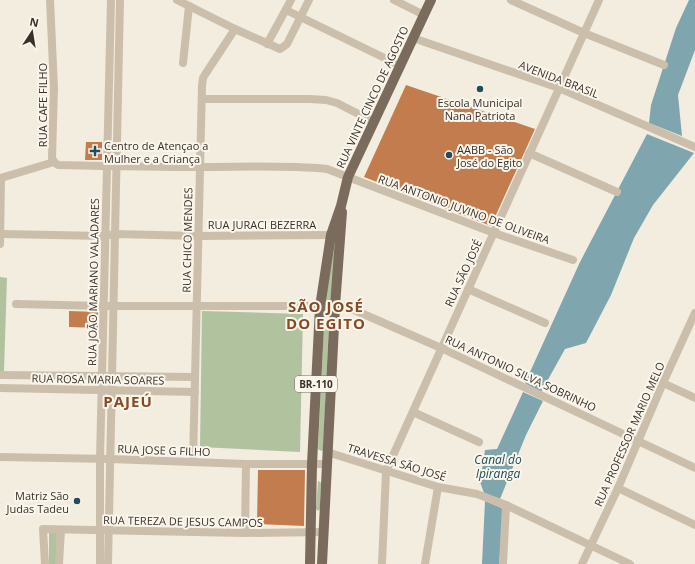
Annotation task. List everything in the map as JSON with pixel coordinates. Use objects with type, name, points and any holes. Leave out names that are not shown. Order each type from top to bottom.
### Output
[{"type":"main road","name":"RUA VINTE CINCO DE AGOSTO","points":[[341,206],[348,178],[431,0]]},
{"type":"main road","name":"BR-110","points":[[310,564],[312,464],[320,306],[331,235],[341,206]]},
{"type":"main road","name":"BR-110","points":[[322,564],[335,306],[342,215],[341,206]]},
{"type":"street","name":"RUA CAFE FILHO","points":[[50,0],[54,88],[52,158],[54,162]]},
{"type":"street","name":"RUA JOÃO MARIANO VALADARES","points":[[108,564],[100,459],[111,0]]},
{"type":"street","name":"RUA JOÃO MARIANO VALADARES","points":[[100,564],[105,531],[110,459],[120,0]]},
{"type":"street","points":[[177,0],[235,30],[278,49],[283,48],[287,44],[309,0]]},
{"type":"street","points":[[268,44],[291,0]]},
{"type":"street","points":[[394,0],[424,15]]},
{"type":"street","points":[[510,0],[584,33],[664,65]]},
{"type":"street","name":"RUA SÃO JOSÉ","points":[[382,564],[386,471],[599,0]]},
{"type":"street","points":[[183,62],[189,6]]},
{"type":"street","points":[[286,10],[400,66]]},
{"type":"street","name":"RUA CHICO MENDES","points":[[193,461],[203,78],[235,30]]},
{"type":"street","name":"AVENIDA BRASIL","points":[[413,38],[559,88],[695,147]]},
{"type":"street","points":[[202,99],[326,100],[337,103],[374,122]]},
{"type":"street","points":[[529,153],[617,192]]},
{"type":"street","name":"RUA ANTONIO JUVINO DE OLIVEIRA","points":[[54,162],[58,165],[200,167],[298,166],[327,169],[494,233],[573,260]]},
{"type":"street","points":[[0,244],[1,178],[54,162]]},
{"type":"street","name":"RUA JURACI BEZERRA","points":[[1,234],[105,236],[115,234],[198,236],[331,235]]},
{"type":"street","points":[[468,289],[545,323]]},
{"type":"street","name":"RUA ANTONIO SILVA SOBRINHO","points":[[16,304],[103,306],[345,306],[528,388],[695,468]]},
{"type":"street","name":"RUA PROFESSOR MARIO MELO","points":[[582,564],[618,488],[695,313]]},
{"type":"street","name":"RUA ROSA MARIA SOARES","points":[[0,375],[195,377]]},
{"type":"street","points":[[73,390],[74,376]]},
{"type":"street","points":[[663,383],[695,398]]},
{"type":"street","name":"RUA ROSA MARIA SOARES","points":[[0,388],[195,392]]},
{"type":"street","points":[[413,412],[479,442]]},
{"type":"street","name":"TRAVESSA SÃO JOSÉ","points":[[327,452],[438,487],[464,491],[486,497],[630,564]]},
{"type":"street","name":"RUA JOSE G FILHO","points":[[0,457],[193,461],[246,464],[326,464]]},
{"type":"street","points":[[245,533],[246,464]]},
{"type":"street","points":[[425,564],[438,487]]},
{"type":"street","points":[[618,488],[695,525]]},
{"type":"street","points":[[503,564],[506,505]]},
{"type":"street","name":"RUA TEREZA DE JESUS CAMPOS","points":[[45,564],[43,529],[245,533],[324,532]]},
{"type":"street","points":[[59,564],[61,530]]},
{"type":"green space","points":[[338,225],[332,297],[330,301],[326,303],[325,301]]},
{"type":"green space","points":[[0,277],[7,278],[4,371],[0,371]]},
{"type":"green space","points":[[202,311],[303,314],[300,452],[200,447]]},
{"type":"green space","points":[[326,320],[329,322],[323,450],[321,451],[318,449],[324,324]]},
{"type":"green space","points":[[318,481],[321,483],[320,509],[318,511],[316,509]]},
{"type":"green space","points":[[49,532],[57,533],[56,564],[49,564]]},
{"type":"water","points":[[689,0],[695,0],[695,50],[678,95],[682,136],[649,123],[651,105],[676,28]]},
{"type":"water","points":[[647,134],[694,153],[653,205],[634,238],[611,295],[586,343],[565,349],[540,394],[525,383],[580,262]]},
{"type":"water","name":"Canal do Ipiranga","points":[[523,392],[543,401],[526,435],[500,499],[484,493],[480,482],[485,450],[497,449]]},
{"type":"water","name":"Canal do Ipiranga","points":[[485,501],[504,509],[499,564],[482,564]]},
{"type":"building","name":"AABB - São José do Egito","points":[[406,85],[535,129],[491,226],[364,177]]},
{"type":"building","name":"Centro de Atençao a Mulher e a Criança","points":[[86,142],[102,142],[102,160],[85,160]]},
{"type":"building","points":[[69,311],[98,312],[98,328],[69,327]]},
{"type":"building","points":[[258,470],[305,470],[304,526],[257,524]]},
{"type":"place","name":"Escola Municipal Nana Patriota","points":[[480,89]]},
{"type":"place","name":"Centro de Atençao a Mulher e a Criança","points":[[95,151]]},
{"type":"place","name":"AABB - São José do Egito","points":[[449,155]]},
{"type":"place","name":"Matriz São Judas Tadeu","points":[[77,501]]},
{"type":"district","name":"SÃO JOSÉ DO EGITO","points":[[326,314]]},
{"type":"district","name":"PAJEÚ","points":[[128,401]]}]
